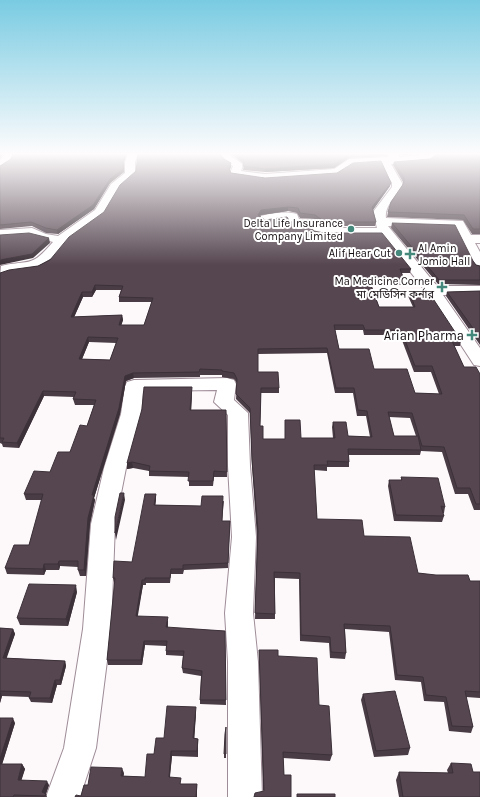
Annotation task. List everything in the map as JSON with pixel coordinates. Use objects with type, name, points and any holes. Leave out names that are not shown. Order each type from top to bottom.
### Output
[{"type":"street","points":[[0,274],[6,269],[34,266],[45,260],[62,240],[100,212],[106,205],[113,191]]},
{"type":"street","points":[[394,191],[379,212],[383,227],[433,291],[480,361]]},
{"type":"street","points":[[265,219],[280,216],[293,217],[294,222],[310,223],[319,231],[324,232],[383,227],[460,224],[474,239],[480,265]]},
{"type":"street","points":[[0,234],[32,232],[43,237],[62,240]]},
{"type":"street","points":[[433,291],[480,290]]},
{"type":"street","points":[[63,797],[80,748],[97,629],[103,524],[115,468],[131,414],[134,386],[209,383],[226,384],[224,402],[238,413],[239,466],[244,538],[239,613],[243,662],[245,797]]},
{"type":"building","points":[[0,191],[102,191],[93,205],[57,230],[46,228],[31,222],[0,225]]},
{"type":"building","points":[[116,191],[385,191],[372,207],[376,222],[325,222],[315,215],[300,213],[298,208],[288,207],[261,210],[258,215],[265,220],[287,217],[290,222],[307,223],[314,231],[324,233],[382,233],[411,269],[400,269],[404,280],[369,280],[379,307],[415,307],[409,291],[428,291],[461,341],[452,341],[464,367],[476,367],[480,374],[480,504],[476,504],[470,488],[457,488],[444,447],[422,446],[412,413],[388,412],[394,436],[418,436],[421,450],[348,449],[349,462],[327,461],[328,465],[314,465],[317,519],[362,520],[364,536],[410,537],[418,573],[436,575],[468,575],[470,581],[480,581],[480,692],[465,691],[473,727],[452,726],[446,697],[426,695],[423,677],[397,675],[390,626],[344,624],[346,653],[331,652],[330,637],[301,635],[300,573],[274,572],[275,614],[255,613],[258,531],[252,460],[250,408],[236,394],[237,379],[234,373],[222,370],[200,369],[199,372],[133,373],[125,376],[119,408],[92,495],[94,495],[88,518],[84,570],[78,570],[78,561],[59,561],[58,564],[44,564],[43,569],[5,568],[14,545],[29,545],[43,494],[24,494],[34,471],[50,472],[58,452],[70,452],[80,425],[87,426],[96,400],[73,399],[76,392],[43,391],[17,443],[2,442],[4,438],[0,438],[0,273],[9,270],[38,266],[50,260],[69,237],[104,212]],"holes":[[[95,285],[123,286],[119,297],[153,298],[144,325],[119,325],[122,315],[71,317],[82,292],[92,292]],[[334,325],[363,325],[365,330],[401,330],[415,366],[432,366],[442,394],[415,393],[407,369],[374,369],[369,349],[339,349]],[[88,337],[118,338],[110,360],[79,359]],[[327,348],[336,388],[354,388],[358,410],[367,411],[372,437],[348,436],[346,422],[333,422],[335,438],[301,438],[300,420],[285,420],[285,439],[263,439],[263,426],[260,426],[261,388],[279,388],[278,372],[258,372],[258,349]]]},
{"type":"building","points":[[398,191],[480,191],[480,229],[473,229],[464,215],[388,212],[391,202]]},
{"type":"building","points":[[392,223],[455,225],[473,261],[476,265],[480,266],[480,280],[439,280]]},
{"type":"building","points":[[29,233],[49,238],[32,254],[0,260],[0,235]]},
{"type":"building","points":[[480,291],[480,338],[447,292]]},
{"type":"building","points":[[144,387],[192,387],[190,410],[226,410],[227,472],[214,471],[213,481],[188,481],[189,472],[149,471],[150,466],[132,462],[127,463],[142,409]]},
{"type":"building","points":[[401,477],[438,478],[445,507],[441,506],[444,516],[396,515],[389,480],[402,480]]},
{"type":"building","points":[[120,493],[124,493],[115,533],[115,517]]},
{"type":"building","points":[[145,494],[156,494],[154,505],[201,506],[202,496],[223,496],[222,521],[230,521],[228,563],[183,565],[183,569],[171,569],[170,578],[145,578],[145,580],[142,580],[136,616],[168,617],[166,627],[225,631],[226,700],[200,700],[202,671],[182,668],[184,651],[166,651],[167,641],[144,641],[141,660],[107,660],[115,578],[113,578],[114,561],[132,562]]},
{"type":"building","points":[[29,584],[76,585],[66,619],[17,618]]},
{"type":"building","points":[[0,628],[13,629],[3,658],[65,661],[60,680],[55,680],[50,698],[29,698],[31,692],[0,691]]},
{"type":"building","points":[[259,650],[278,650],[278,656],[317,658],[319,705],[329,706],[332,755],[283,752],[284,775],[291,775],[291,797],[254,797],[255,793],[264,791]]},
{"type":"building","points":[[395,691],[410,748],[376,751],[363,694]]},
{"type":"building","points":[[167,706],[196,707],[193,738],[198,739],[197,751],[171,751],[169,777],[181,778],[180,784],[197,784],[196,797],[75,797],[76,795],[81,796],[84,785],[88,785],[91,767],[122,768],[121,776],[145,777],[147,754],[154,754],[156,738],[164,738]]},
{"type":"building","points":[[0,718],[13,718],[0,759]]},
{"type":"building","points":[[226,727],[226,754],[224,754],[225,734]]},
{"type":"building","points":[[451,763],[471,764],[473,772],[480,772],[480,797],[403,797],[399,772],[453,773]]},
{"type":"building","points":[[0,764],[22,764],[18,780],[47,781],[42,792],[46,794],[45,796],[14,795],[13,797],[0,797]]},
{"type":"building","points":[[297,794],[335,794],[335,797],[297,797]]},
{"type":"place","name":"Delta Life Insurance Company Limited","points":[[351,229]]},
{"type":"place","name":"Alif Hear Cut","points":[[399,253]]},
{"type":"place","name":"Al Amin Jomio Hall","points":[[410,254]]},
{"type":"place","name":"Ma Medicine Corner মা মেডিসিন কর্নার","points":[[442,287]]},
{"type":"place","name":"Arian Pharma","points":[[472,335]]}]
